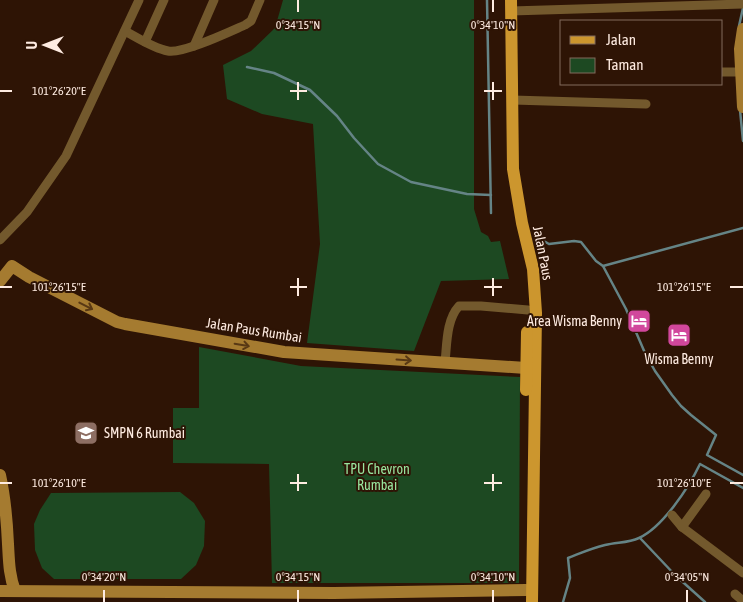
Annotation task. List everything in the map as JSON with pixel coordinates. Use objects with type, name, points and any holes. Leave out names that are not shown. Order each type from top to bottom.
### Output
[{"type":"main road","name":"Jalan Paus","points":[[503,0],[505,170],[514,225],[525,269],[528,310],[526,368],[529,596]]},
{"type":"main road","name":"Jalan Paus","points":[[511,5],[513,169],[522,223],[533,270],[536,313],[529,596]]},
{"type":"street","points":[[0,240],[27,212],[66,156],[139,0]]},
{"type":"street","points":[[145,42],[164,0]]},
{"type":"street","points":[[194,46],[214,0]]},
{"type":"street","points":[[125,31],[145,42],[168,51],[177,51],[245,25],[251,21],[260,0]]},
{"type":"street","points":[[511,5],[742,4]]},
{"type":"street","points":[[743,28],[738,72],[743,107]]},
{"type":"street","points":[[723,72],[738,72]]},
{"type":"street","points":[[512,100],[646,104]]},
{"type":"street","name":"Jalan Paus Rumbai","points":[[0,281],[12,266],[29,277],[117,322],[284,352],[526,368]]},
{"type":"street","points":[[446,362],[447,338],[452,318],[459,306],[528,310]]},
{"type":"street","points":[[0,474],[4,497],[9,566],[15,591]]},
{"type":"street","points":[[682,527],[706,494]]},
{"type":"street","points":[[672,515],[682,527],[743,574]]},
{"type":"street","points":[[0,578],[8,548]]},
{"type":"street","points":[[0,591],[529,596]]},
{"type":"street","points":[[735,594],[743,601]]},
{"type":"green space","points":[[283,0],[474,0],[474,209],[481,232],[488,236],[491,242],[500,241],[509,279],[441,281],[414,351],[307,343],[320,244],[313,124],[262,114],[227,99],[223,65],[251,51],[275,28]]},
{"type":"green space","name":"TPU Chevron Rumbai","points":[[199,347],[301,366],[520,377],[519,583],[272,583],[269,464],[173,463],[173,408],[199,408]]},
{"type":"green space","points":[[180,492],[194,503],[205,521],[204,546],[196,565],[181,579],[54,579],[42,568],[35,550],[34,524],[51,493]]},
{"type":"waterway","points":[[487,0],[491,213]]},
{"type":"waterway","points":[[739,26],[743,8]]},
{"type":"waterway","points":[[247,67],[274,73],[310,90],[337,116],[378,164],[411,182],[467,194],[491,195]]},
{"type":"waterway","points":[[740,110],[743,141]]},
{"type":"waterway","points":[[603,266],[743,228]]},
{"type":"waterway","points":[[537,237],[549,244],[581,242],[596,261],[603,266],[626,309],[655,371],[681,406],[716,435],[707,455],[743,475]]},
{"type":"waterway","points":[[563,602],[570,578],[568,558],[600,546],[635,540],[648,533],[674,506],[700,464],[743,488]]},
{"type":"waterway","points":[[640,538],[675,575],[705,602]]},
{"type":"place","name":"Area Wisma Benny","points":[[639,321]]},
{"type":"place","name":"Wisma Benny","points":[[679,335]]},
{"type":"place","name":"SMPN 6 Rumbai","points":[[86,433]]}]
